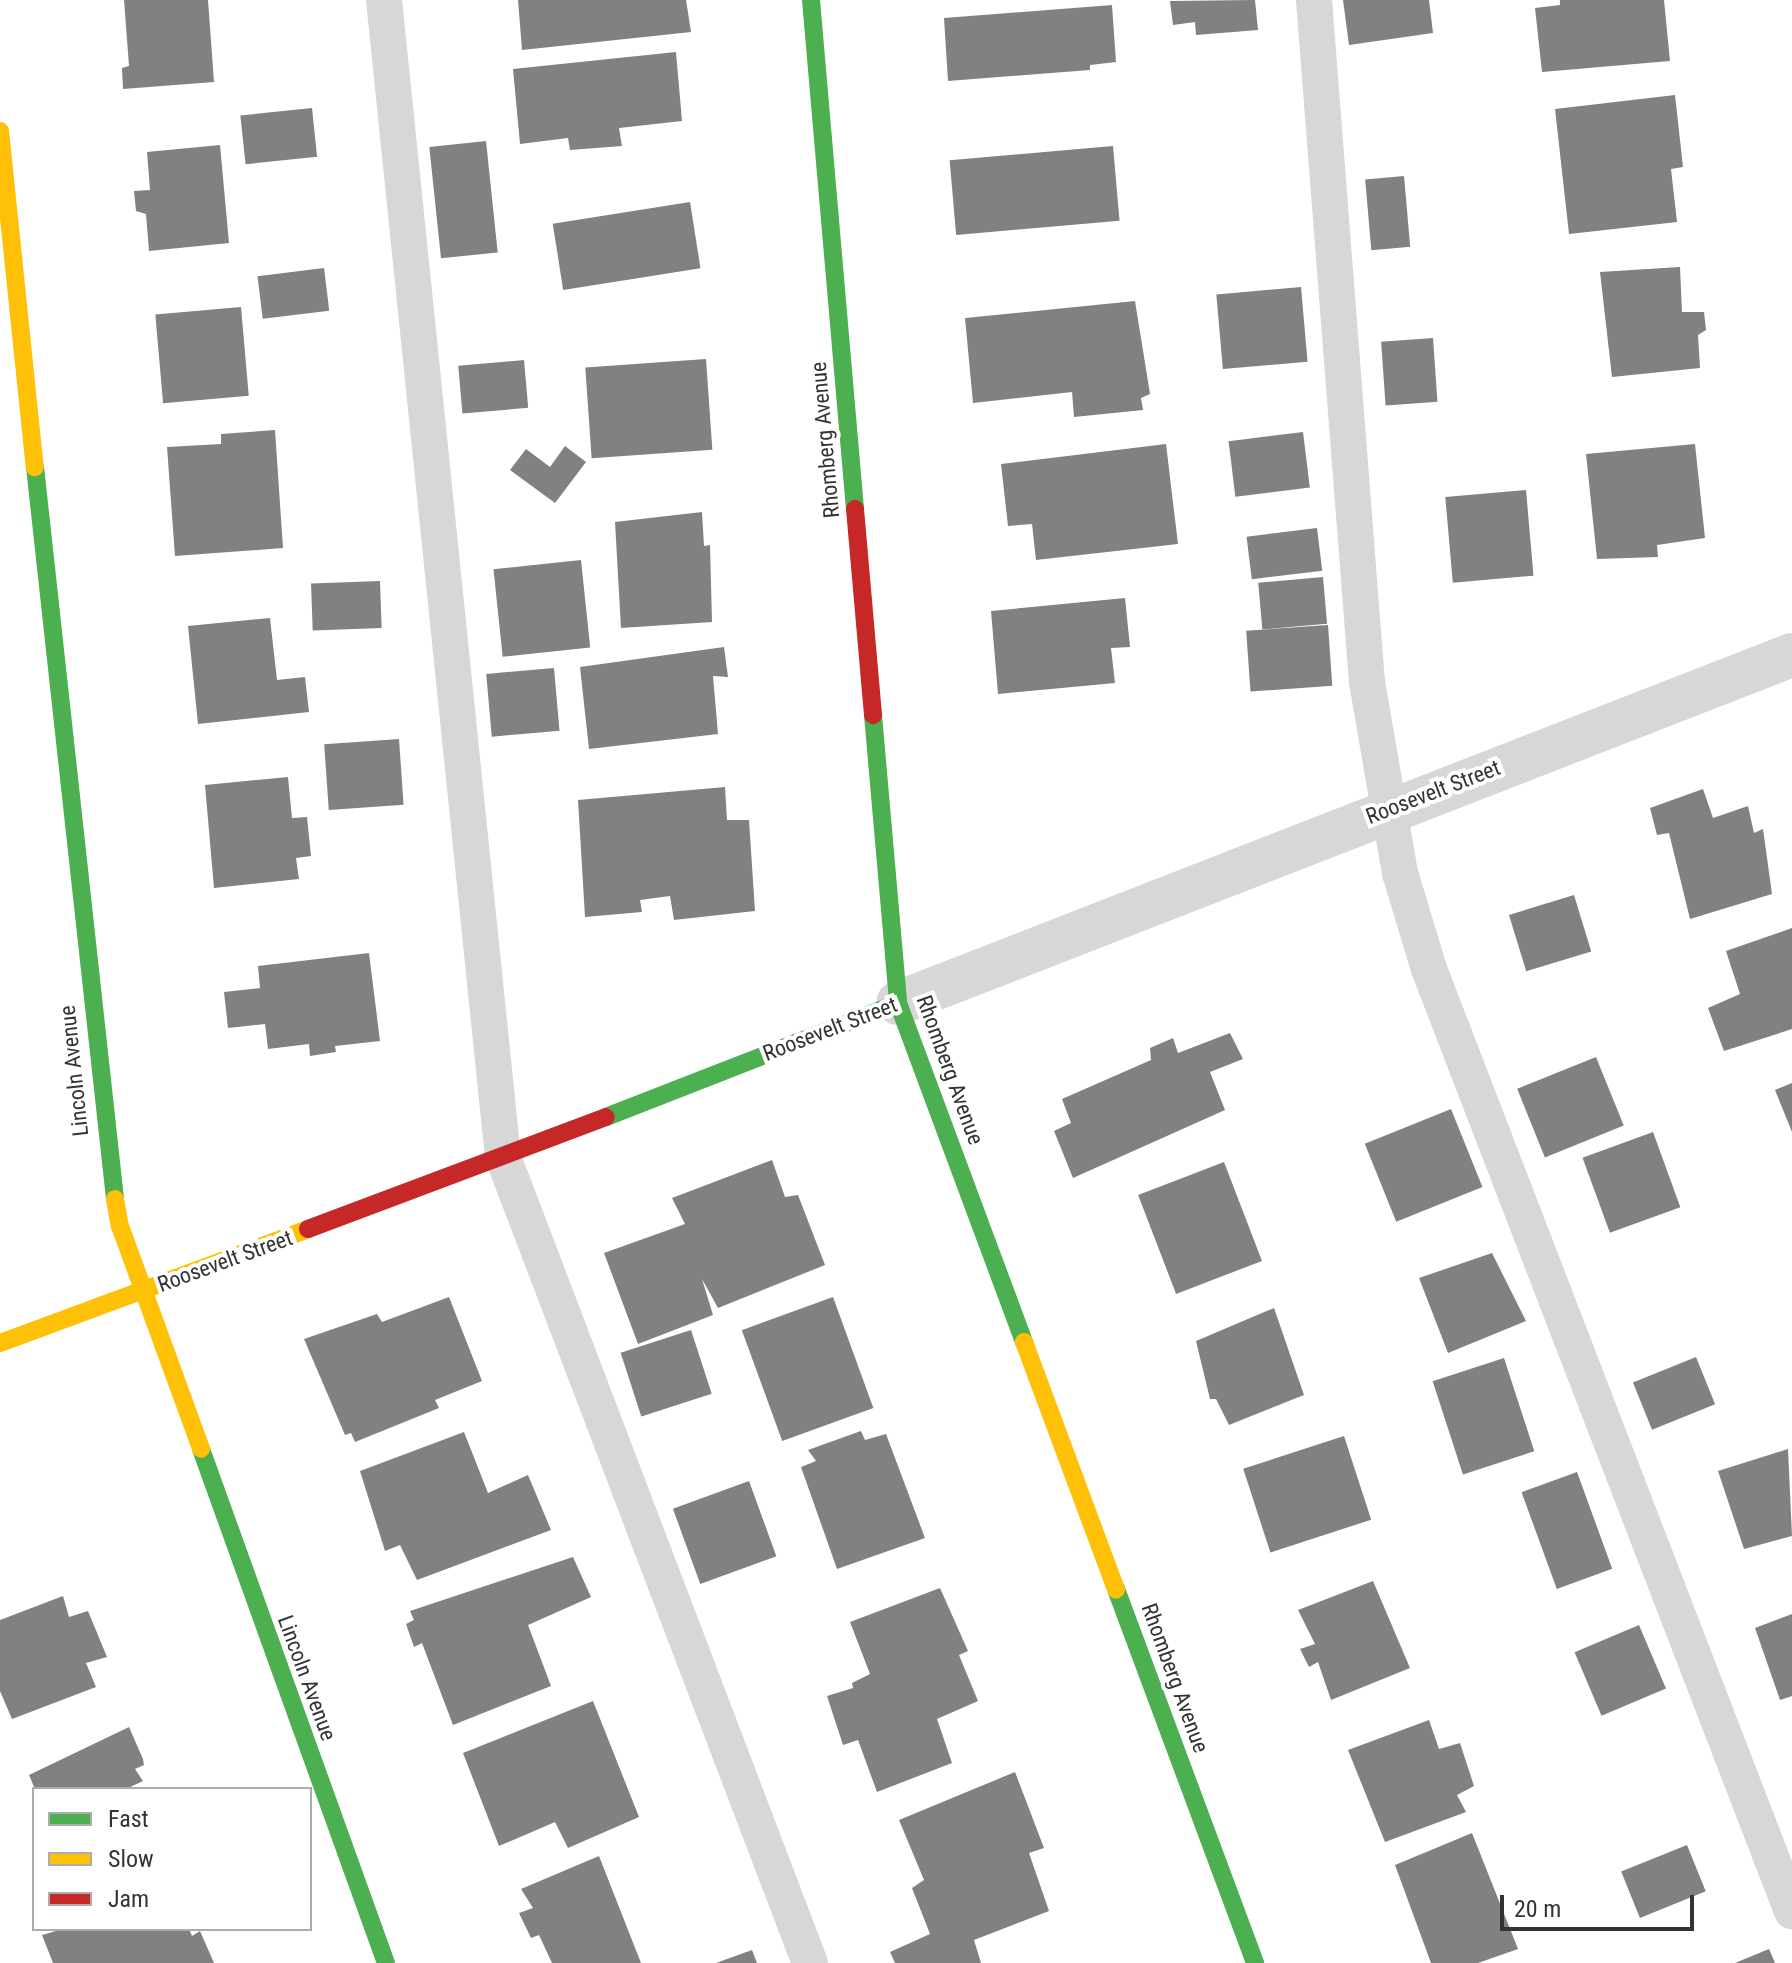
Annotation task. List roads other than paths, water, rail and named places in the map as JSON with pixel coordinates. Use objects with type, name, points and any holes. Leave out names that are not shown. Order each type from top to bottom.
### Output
[{"type":"street","name":"Rhomberg Avenue","points":[[811,0],[898,1003],[1255,1963]]},
{"type":"street","name":"Lincoln Avenue","points":[[0,131],[106,1151],[120,1226],[140,1292],[386,1963]]},
{"type":"street","name":"Roosevelt Street","points":[[0,1343],[503,1157],[1389,808],[1792,655]]},
{"type":"lane","points":[[384,0],[503,1157],[810,1963]]},
{"type":"lane","points":[[1314,0],[1367,682],[1400,873],[1429,969],[1792,1911]]}]
